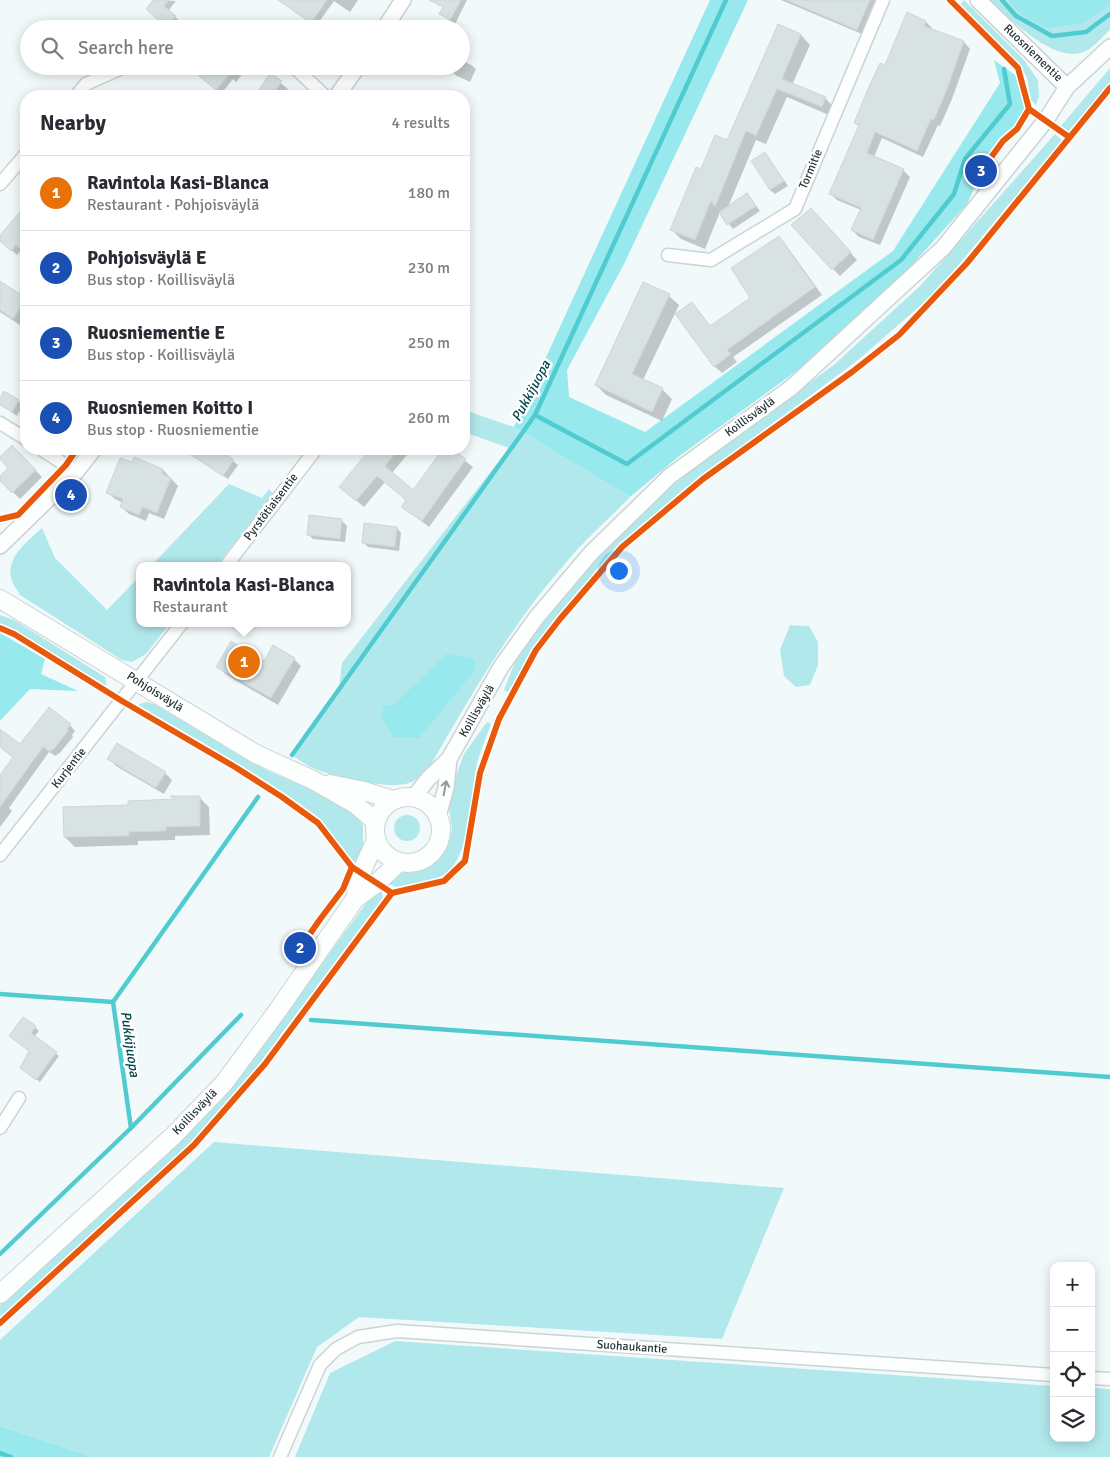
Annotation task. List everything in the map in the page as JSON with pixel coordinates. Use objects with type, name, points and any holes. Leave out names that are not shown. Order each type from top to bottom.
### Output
[{"type":"main road","name":"Pohjoisväylä","points":[[0,599],[256,754],[313,780],[355,804],[375,822]]},
{"type":"main road","name":"Pohjoisväylä","points":[[313,780],[364,791],[393,800]]},
{"type":"main road","points":[[400,797],[414,797],[428,804],[438,816],[441,835],[433,852],[426,858],[417,862],[399,862],[385,854],[376,840],[375,822],[379,812],[385,805],[400,797]]},
{"type":"main road","name":"Koillisväylä","points":[[355,899],[361,873],[376,840]]},
{"type":"main road","name":"Koillisväylä","points":[[0,1294],[174,1135],[224,1083],[278,1010],[355,899],[377,883],[399,862]]},
{"type":"street","points":[[390,20],[403,0]]},
{"type":"street","name":"Tormitie","points":[[668,255],[711,260],[795,209],[884,0]]},
{"type":"street","name":"Ruosniementie","points":[[978,0],[1068,87],[1110,47]]},
{"type":"street","points":[[81,90],[86,84],[106,75]]},
{"type":"street","points":[[303,75],[319,90]]},
{"type":"street","points":[[341,90],[352,75]]},
{"type":"street","name":"Koillisväylä","points":[[414,797],[428,778],[449,759],[502,667],[536,618],[591,552],[670,476],[792,387],[943,248],[1046,120],[1068,87]]},
{"type":"street","points":[[0,184],[20,161]]},
{"type":"street","points":[[0,423],[20,435]]},
{"type":"street","points":[[50,455],[76,472]]},
{"type":"street","points":[[0,546],[76,472],[89,455]]},
{"type":"street","name":"Pyrstötiaisentie","points":[[229,562],[311,455]]},
{"type":"street","points":[[138,681],[179,627]]},
{"type":"street","name":"Kurjentie","points":[[0,856],[138,681]]},
{"type":"street","name":"Koillisväylä","points":[[438,816],[446,788],[449,759]]},
{"type":"street","points":[[0,1128],[19,1098]]},
{"type":"street","name":"Suohaukantie","points":[[280,1457],[320,1365],[336,1349],[358,1337],[397,1331],[1050,1376]]},
{"type":"street","points":[[1095,1378],[1110,1379]]},
{"type":"shaded area","points":[[710,0],[748,0],[624,264],[567,370],[569,397],[645,432],[893,251],[1000,83],[994,60],[1018,77],[1026,110],[1016,126],[1003,136],[973,178],[977,182],[967,204],[901,277],[798,370],[678,457],[630,497],[514,427]]},
{"type":"shaded area","points":[[964,0],[1024,60],[1038,80],[1039,96],[1036,105],[1031,100],[1027,78],[1021,67],[960,5]]},
{"type":"shaded area","points":[[990,0],[1007,0],[1020,14],[1083,23],[1110,6],[1110,30],[1086,51],[1074,54],[1061,52],[1034,38]]},
{"type":"shaded area","points":[[1007,0],[1110,0],[1110,6],[1083,23],[1046,28],[1020,14]]},
{"type":"shaded area","points":[[1110,68],[1110,82],[1068,132],[1061,126]]},
{"type":"shaded area","points":[[1055,134],[1062,140],[937,291],[858,360],[673,498],[609,555],[537,643],[508,692],[504,690],[515,662],[533,633],[598,554],[687,473],[835,364],[920,286]]},
{"type":"shaded area","points":[[470,412],[514,427],[630,497],[587,539],[525,613],[476,688],[430,766],[421,776],[409,783],[400,785],[375,784],[324,772],[303,763],[292,755],[339,688],[342,663],[509,448],[470,434]]},
{"type":"shaded area","points":[[229,484],[262,498],[269,489],[273,494],[219,562],[155,562]]},
{"type":"shaded area","points":[[42,528],[55,558],[107,610],[136,580],[136,627],[167,627],[146,654],[132,662],[122,660],[20,595],[10,573],[14,558],[24,544]]},
{"type":"shaded area","points":[[0,615],[14,620],[105,677],[107,686],[0,624]]},
{"type":"shaded area","points":[[790,625],[809,626],[818,642],[818,665],[810,685],[796,687],[784,676],[780,650]]},
{"type":"shaded area","points":[[0,633],[45,659],[41,674],[78,691],[30,689],[0,721]]},
{"type":"shaded area","points":[[446,654],[474,659],[475,670],[419,738],[393,737],[381,716],[384,706],[395,704]]},
{"type":"shaded area","points":[[146,702],[154,704],[268,771],[346,804],[357,813],[363,825],[363,844],[357,864],[345,853],[326,826],[315,815],[250,771],[138,705]]},
{"type":"shaded area","points":[[487,722],[491,724],[476,768],[465,838],[455,863],[447,873],[430,881],[396,887],[383,881],[396,873],[413,872],[427,868],[439,859],[448,846],[452,830],[449,808],[454,781],[464,754]]},
{"type":"shaded area","points":[[407,815],[416,819],[420,828],[416,837],[407,841],[398,837],[394,828],[398,819]]},
{"type":"shaded area","points":[[377,888],[382,893],[383,898],[250,1076],[192,1142],[0,1317],[0,1305],[174,1146],[243,1072]]},
{"type":"shaded area","points":[[214,1142],[784,1188],[722,1339],[359,1317],[317,1347],[269,1457],[92,1457],[0,1426],[0,1340]]},
{"type":"shaded area","points":[[395,1341],[1050,1386],[1050,1442],[1095,1442],[1095,1388],[1110,1389],[1110,1457],[295,1457],[330,1373]]},
{"type":"shaded area","points":[[0,1426],[92,1457],[0,1457]]},
{"type":"building","points":[[153,0],[169,0],[164,6],[176,16],[172,20],[158,20],[146,9]]},
{"type":"building","points":[[278,0],[327,0],[313,20],[307,20]]},
{"type":"building","points":[[429,0],[461,0],[450,20],[439,14],[443,7]]},
{"type":"building","points":[[786,0],[870,0],[857,30]]},
{"type":"building","points":[[907,12],[926,21],[924,26],[964,41],[946,92],[934,120],[931,119],[917,151],[875,132],[867,153],[904,169],[873,240],[851,230],[861,208],[829,194],[859,125],[854,123],[867,91],[880,63],[885,65]]},
{"type":"building","points":[[778,24],[801,34],[782,79],[826,97],[822,107],[777,89],[756,136],[746,131],[715,207],[711,201],[695,240],[670,230],[696,167],[701,169],[715,135],[727,140]]},
{"type":"building","points":[[200,75],[228,75],[216,90]]},
{"type":"building","points":[[269,75],[273,75],[282,81],[276,90],[259,90]]},
{"type":"building","points":[[765,152],[784,181],[770,190],[751,161]]},
{"type":"building","points":[[747,193],[756,206],[727,225],[719,212]]},
{"type":"building","points":[[811,208],[851,252],[832,270],[791,225]]},
{"type":"building","points":[[20,212],[20,249],[16,245],[11,251],[0,241],[0,235]]},
{"type":"building","points":[[779,236],[815,287],[727,350],[731,354],[714,367],[675,314],[692,302],[710,326],[750,298],[731,268]]},
{"type":"building","points":[[0,281],[20,294],[20,308],[13,319],[0,310]]},
{"type":"building","points":[[643,282],[670,294],[632,374],[663,388],[652,412],[595,385]]},
{"type":"building","points":[[4,391],[19,400],[12,412],[0,405],[0,398]]},
{"type":"building","points":[[12,445],[36,470],[12,493],[0,481],[0,476],[8,468],[0,457]]},
{"type":"building","points":[[191,455],[227,455],[234,460],[223,476]]},
{"type":"building","points":[[365,455],[394,455],[385,466],[413,490],[439,455],[460,455],[466,459],[422,521],[401,507],[406,500],[377,476],[356,501],[339,487]]},
{"type":"building","points":[[134,457],[163,469],[162,474],[171,478],[157,513],[142,507],[139,515],[120,507],[123,499],[106,493],[120,458],[132,462]]},
{"type":"building","points":[[309,515],[342,519],[340,539],[307,535]]},
{"type":"building","points":[[364,523],[397,527],[395,547],[362,543]]},
{"type":"building","points":[[231,641],[264,661],[273,645],[295,658],[271,698],[216,667]]},
{"type":"building","points":[[49,707],[71,724],[67,729],[69,730],[50,752],[43,747],[0,807],[0,775],[13,757],[0,747],[0,729],[20,744]]},
{"type":"building","points":[[117,743],[166,772],[156,788],[107,759]]},
{"type":"building","points":[[170,796],[200,796],[200,826],[166,827],[166,831],[129,832],[129,836],[64,837],[63,807],[128,805],[128,801],[175,799]]},
{"type":"building","points":[[23,1017],[36,1026],[31,1033],[57,1052],[36,1080],[20,1068],[29,1051],[9,1036]]},
{"type":"waterway","name":"Pukkijuopa","points":[[292,755],[535,415],[726,0]]},
{"type":"waterway","points":[[1002,0],[1016,16],[1052,36],[1086,32],[1110,14]]},
{"type":"waterway","points":[[535,415],[627,464],[901,260],[954,194],[965,159],[1010,104],[1004,69]]},
{"type":"waterway","name":"Pukkijuopa","points":[[0,1254],[131,1128],[113,1002],[258,797]]},
{"type":"waterway","points":[[0,994],[113,1002]]},
{"type":"waterway","points":[[131,1128],[241,1015]]},
{"type":"waterway","points":[[311,1020],[1110,1077]]},
{"type":"waterway","points":[[0,1453],[11,1457]]},
{"type":"cycle path","points":[[950,0],[1018,68],[1029,109],[1069,137]]},
{"type":"cycle path","points":[[0,1323],[194,1145],[265,1064],[392,893],[444,881],[465,861],[480,773],[499,719],[536,650],[622,547],[703,479],[852,372],[899,335],[967,263],[1110,88]]},
{"type":"cycle path","points":[[981,171],[1003,141],[1017,129],[1029,109]]},
{"type":"cycle path","points":[[0,519],[18,515],[66,465],[73,455]]},
{"type":"cycle path","points":[[0,628],[14,634],[282,797],[318,823],[352,867],[392,893]]},
{"type":"cycle path","points":[[300,948],[343,889],[352,867]]},
{"type":"place","name":"Ruosniementie E","points":[[981,171]]},
{"type":"place","name":"Ruosniemen Koitto I","points":[[71,495]]},
{"type":"place","name":"Ravintola Kasi-Blanca","points":[[244,662]]},
{"type":"place","name":"Pohjoisväylä E","points":[[300,948]]}]
